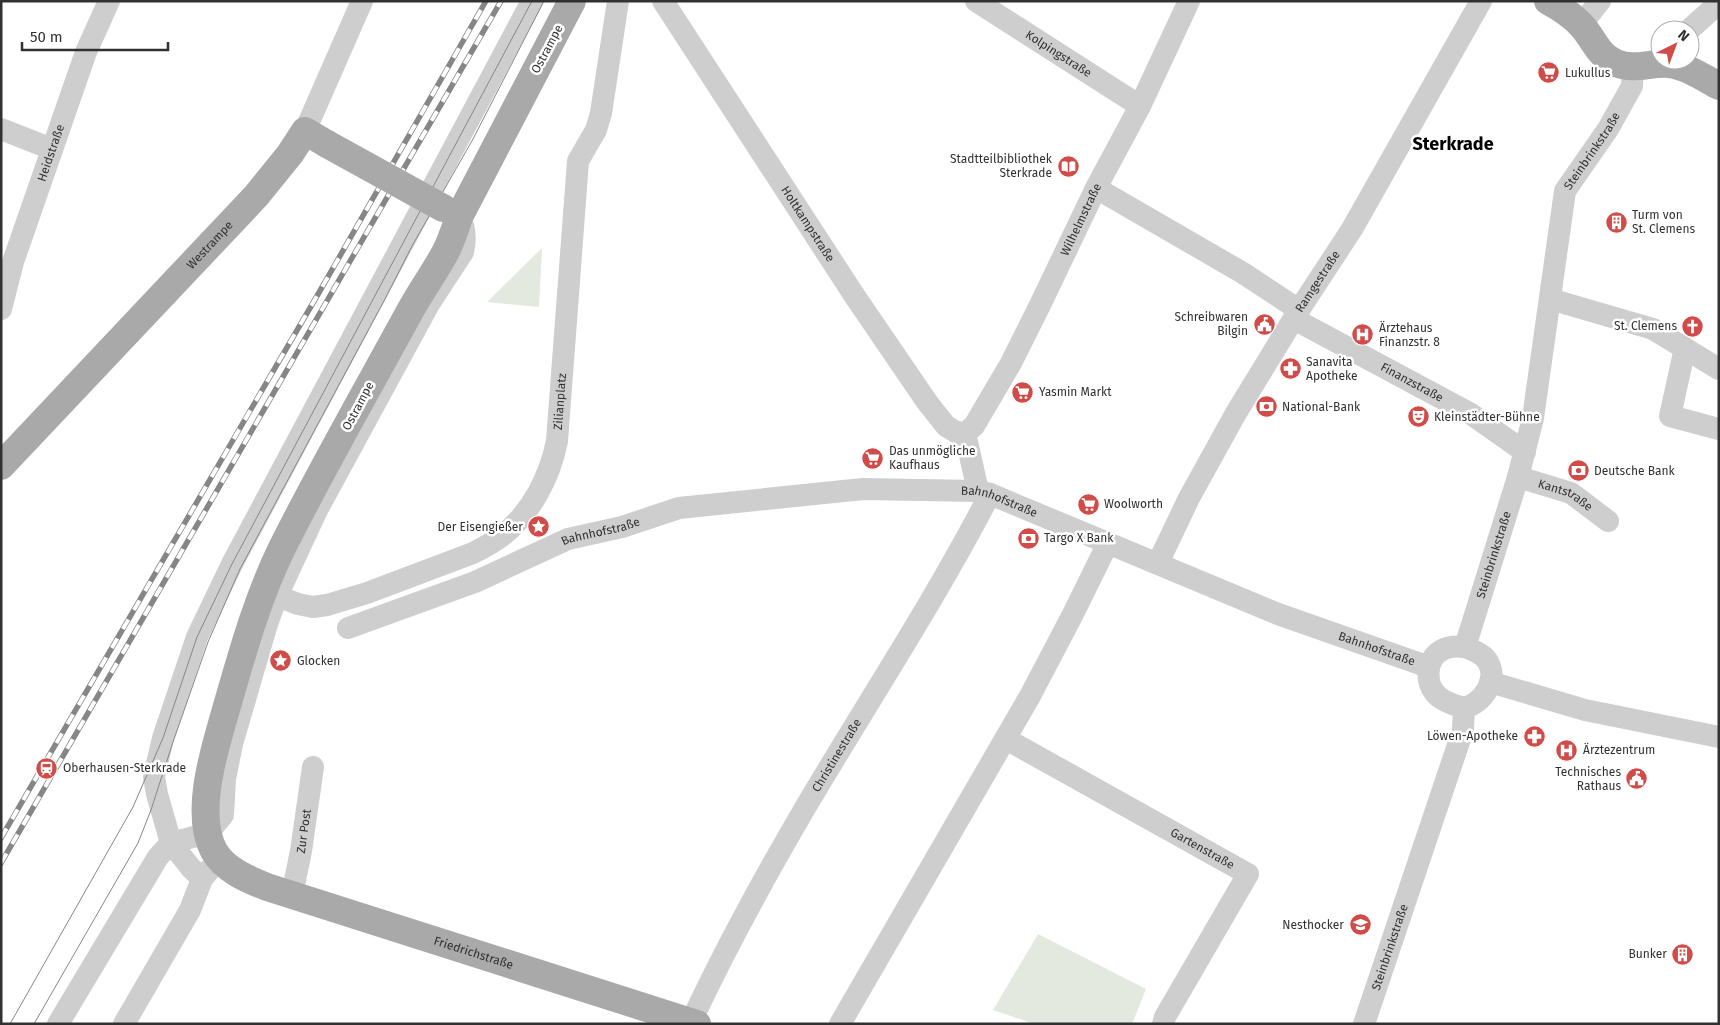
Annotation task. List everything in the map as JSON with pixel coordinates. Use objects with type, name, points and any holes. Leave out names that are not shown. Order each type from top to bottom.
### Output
[{"type":"main road","name":"Ostrampe","points":[[214,845],[206,811],[207,780],[215,746],[270,593],[280,551],[421,291],[446,252],[451,213],[572,1]]},
{"type":"main road","points":[[1548,1],[1568,13],[1581,25],[1597,49],[1614,62],[1633,67],[1656,64],[1681,66],[1719,86]]},
{"type":"main road","points":[[316,138],[451,213]]},
{"type":"main road","name":"Westrampe","points":[[4,456],[238,215],[278,169],[316,138]]},
{"type":"main road","name":"Friedrichstraße","points":[[214,845],[234,870],[249,880],[694,1023]]},
{"type":"street","name":"Heidstraße","points":[[1,309],[13,262],[86,52],[109,1]]},
{"type":"street","name":"Westrampe","points":[[316,138],[362,1]]},
{"type":"street","points":[[202,879],[171,843],[154,778],[163,738],[197,637],[232,564],[532,1]]},
{"type":"street","name":"Zilianplatz","points":[[270,593],[306,606],[326,605],[367,593],[473,553],[503,535],[533,501],[544,480],[555,449],[578,161],[596,130],[602,113],[618,1]]},
{"type":"street","name":"Holtkampstraße","points":[[663,1],[849,287],[927,402],[946,426],[956,432],[965,433]]},
{"type":"street","name":"Kolpingstraße","points":[[976,1],[1140,106]]},
{"type":"street","name":"Wilhelmstraße","points":[[965,433],[974,426],[1010,363],[1096,188],[1140,106],[1189,1]]},
{"type":"street","name":"Ramgestraße","points":[[1158,563],[1189,498],[1236,414],[1352,229],[1481,1]]},
{"type":"street","points":[[1581,25],[1600,1]]},
{"type":"street","points":[[1700,20],[1719,3]]},
{"type":"street","name":"Steinbrinkstraße","points":[[1465,647],[1518,476],[1533,418],[1565,191],[1608,129],[1632,86],[1633,67]]},
{"type":"street","points":[[1,129],[52,149]]},
{"type":"street","name":"Finanzstraße","points":[[1096,188],[1243,273],[1297,314],[1471,414],[1525,452]]},
{"type":"street","points":[[1550,299],[1653,330],[1719,369]]},
{"type":"street","points":[[1684,348],[1670,416],[1719,429]]},
{"type":"street","points":[[965,433],[984,492]]},
{"type":"street","name":"Kantstraße","points":[[1518,476],[1571,493],[1608,521]]},
{"type":"street","name":"Bahnhofstraße","points":[[348,628],[475,582],[568,539],[622,527],[679,508],[863,489],[984,492],[1278,614],[1429,667]]},
{"type":"street","name":"Christinestraße","points":[[694,1023],[719,962],[805,809],[930,602],[984,492]]},
{"type":"street","name":"Bahnhofstraße","points":[[503,535],[549,549]]},
{"type":"street","points":[[840,1024],[1006,740],[1073,614],[1108,542]]},
{"type":"street","name":"Bahnhofstraße","points":[[1464,708],[1453,705],[1439,697],[1430,686],[1428,676],[1429,667],[1435,655],[1451,646],[1465,647]]},
{"type":"street","points":[[1464,708],[1473,706],[1487,691],[1491,672],[1488,661],[1480,654],[1465,647]]},
{"type":"street","points":[[1490,682],[1585,710],[1719,737]]},
{"type":"street","name":"Steinbrinkstraße","points":[[1364,1024],[1463,730],[1464,708]]},
{"type":"street","name":"Gartenstraße","points":[[1006,740],[1248,874],[1165,1016],[1163,1024]]},
{"type":"street","name":"Zur Post","points":[[292,895],[301,851],[312,767]]},
{"type":"street","points":[[58,1024],[158,857],[171,843],[214,845],[190,910],[124,1024]]},
{"type":"shaded area","points":[[542,248],[539,307],[487,302]]},
{"type":"shaded area","points":[[1038,934],[1146,989],[1132,1024],[1034,1024],[993,1010]]},
{"type":"tram line","points":[[10,1024],[133,807],[163,738],[197,637],[232,564],[532,1]]},
{"type":"tram line","points":[[34,1024],[138,843],[208,642],[240,569],[412,246],[473,139],[544,1]]},
{"type":"railway","points":[[1,838],[317,296],[486,1]]},
{"type":"railway","points":[[1,863],[501,1]]},
{"type":"place","name":"Lukullus","points":[[1549,73]]},
{"type":"place","name":"Stadtteilbibliothek Sterkrade","points":[[1068,166]]},
{"type":"place","name":"Turm von St. Clemens","points":[[1616,222]]},
{"type":"place","name":"Schreibwaren Bilgin","points":[[1264,324]]},
{"type":"place","name":"St. Clemens","points":[[1693,326]]},
{"type":"place","name":"Ärztehaus Finanzstr. 8","points":[[1363,335]]},
{"type":"place","name":"Sanavita Apotheke","points":[[1290,369]]},
{"type":"place","name":"Yasmin Markt","points":[[1023,392]]},
{"type":"place","name":"National-Bank","points":[[1266,407]]},
{"type":"place","name":"Kleinstädter-Bühne","points":[[1418,417]]},
{"type":"place","name":"Das unmögliche Kaufhaus","points":[[873,458]]},
{"type":"place","name":"Deutsche Bank","points":[[1578,471]]},
{"type":"place","name":"Woolworth","points":[[1088,504]]},
{"type":"place","name":"Der Eisengießer","points":[[539,527]]},
{"type":"place","name":"Targo X Bank","points":[[1028,538]]},
{"type":"place","name":"Glocken","points":[[281,661]]},
{"type":"place","name":"Löwen-Apotheke","points":[[1534,736]]},
{"type":"place","name":"Ärztezentrum","points":[[1567,750]]},
{"type":"place","name":"Oberhausen-Sterkrade","points":[[47,768]]},
{"type":"place","name":"Technisches Rathaus","points":[[1637,779]]},
{"type":"place","name":"Nesthocker","points":[[1360,925]]},
{"type":"place","name":"Bunker","points":[[1683,954]]},
{"type":"district","name":"Sterkrade","points":[[1453,144]]}]
